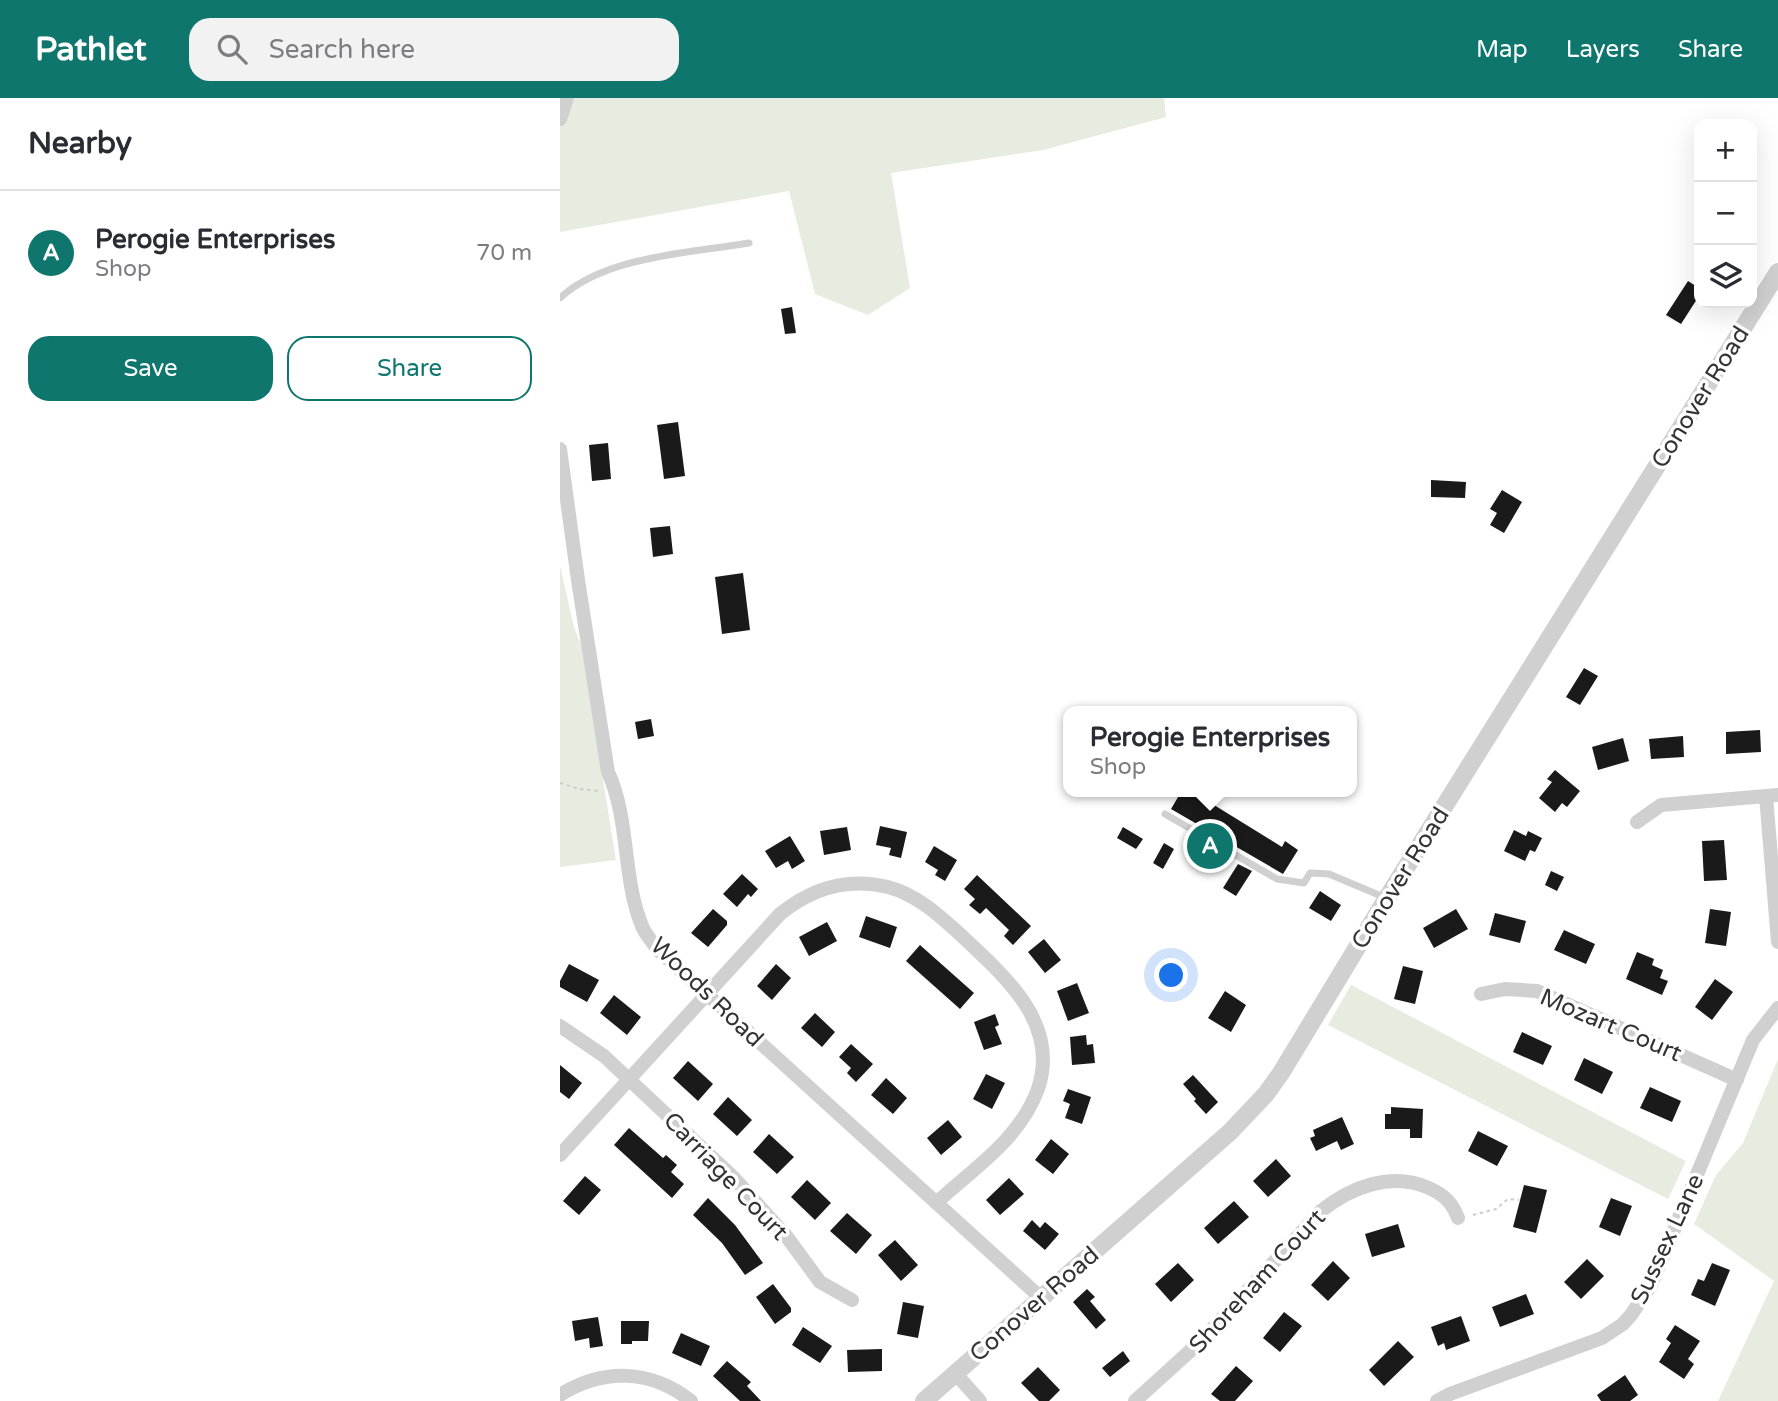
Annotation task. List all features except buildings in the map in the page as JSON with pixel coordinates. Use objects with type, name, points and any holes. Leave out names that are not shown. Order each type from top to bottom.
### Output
[{"type":"street","points":[[560,119],[567,98]]},
{"type":"street","name":"Conover Road","points":[[924,1401],[1230,1132],[1266,1094],[1778,272]]},
{"type":"street","name":"Woods Road","points":[[560,449],[608,772],[616,789],[631,886],[643,928],[657,948],[707,995],[1040,1297]]},
{"type":"street","points":[[1637,822],[1661,805],[1772,795],[1778,942]]},
{"type":"street","points":[[560,1155],[780,914],[813,891],[849,883],[869,884],[901,891],[925,904],[1008,979],[1023,997],[1032,1016],[1042,1052],[1042,1070],[1033,1100],[1022,1122],[1012,1135],[936,1203]]},
{"type":"street","name":"Mozart Court","points":[[1481,994],[1515,988],[1537,991],[1737,1080]]},
{"type":"street","name":"Sussex Lane","points":[[1437,1401],[1591,1344],[1614,1331],[1632,1315],[1651,1285],[1753,1040],[1778,1008]]},
{"type":"street","name":"Carriage Court","points":[[560,1026],[604,1056],[733,1177],[780,1229],[820,1283],[852,1300]]},
{"type":"street","name":"Shoreham Court","points":[[1135,1401],[1200,1342],[1321,1211],[1345,1194],[1382,1182],[1410,1182],[1422,1185],[1451,1201],[1458,1218]]},
{"type":"street","points":[[956,1373],[980,1401]]},
{"type":"street","points":[[560,1395],[589,1380],[622,1375],[641,1377],[667,1385],[691,1401]]},
{"type":"lane","points":[[560,298],[587,278],[618,266],[750,243]]},
{"type":"lane","points":[[1165,814],[1277,879],[1304,883],[1310,873],[1329,874],[1387,898]]},
{"type":"path","points":[[560,783],[595,791],[616,789]]},
{"type":"path","points":[[1458,1218],[1488,1213],[1508,1199],[1518,1200]]},
{"type":"shaded area","points":[[560,98],[1164,98],[1166,117],[1043,150],[891,173],[910,288],[868,315],[815,294],[789,191],[560,232]]},
{"type":"shaded area","points":[[560,566],[574,627],[581,645],[616,860],[560,867]]},
{"type":"shaded area","points":[[1351,985],[1686,1161],[1668,1199],[1328,1025]]},
{"type":"shaded area","points":[[1778,1059],[1778,1401],[1718,1401],[1774,1281],[1694,1224],[1716,1175],[1743,1143]]},
{"type":"place","name":"Perogie Enterprises","points":[[1210,846]]}]
